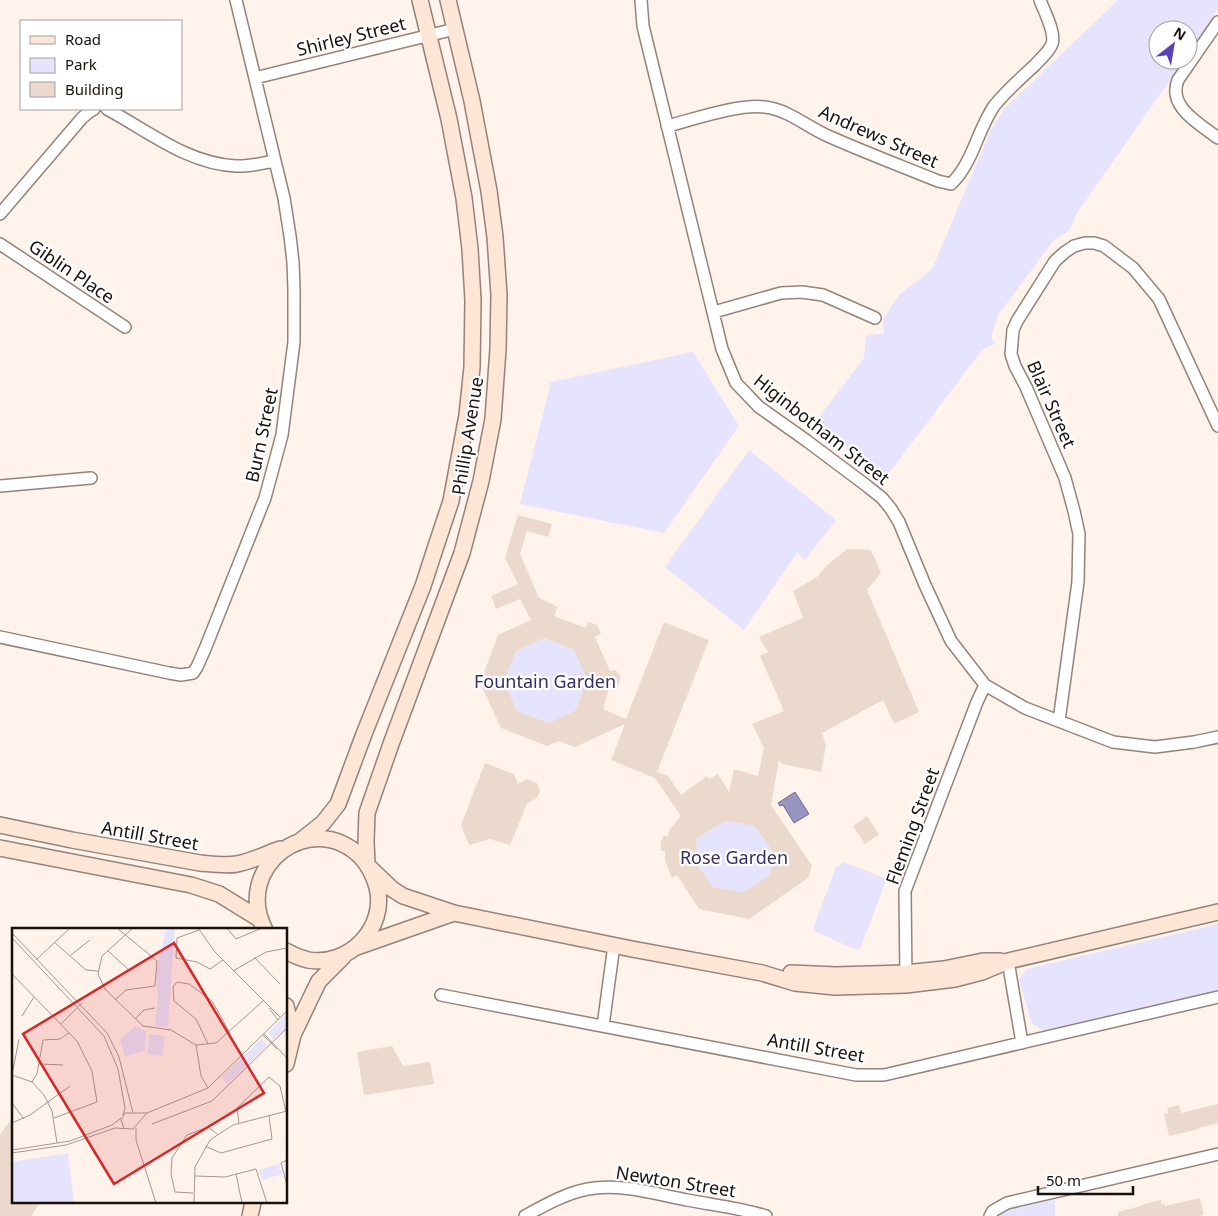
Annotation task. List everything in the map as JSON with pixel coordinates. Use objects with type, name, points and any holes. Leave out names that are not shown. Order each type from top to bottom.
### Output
[{"type":"main road","name":"Phillip Avenue","points":[[263,925],[258,910],[257,898],[263,873],[269,863],[278,854],[323,822],[338,804],[423,586],[451,501],[467,415],[472,357],[473,300],[470,249],[464,198],[449,119],[420,0]]},
{"type":"main road","name":"Phillip Avenue","points":[[368,866],[366,841],[367,813],[396,728],[462,553],[481,481],[492,419],[498,350],[499,295],[495,237],[490,191],[472,101],[448,0]]},
{"type":"main road","name":"Antill Street","points":[[0,826],[219,865],[236,864],[296,843]]},
{"type":"main road","points":[[288,1056],[293,1035],[319,980],[365,939],[372,928],[378,905],[378,892],[375,880],[363,859],[354,851],[334,841],[322,839],[311,839],[296,843]]},
{"type":"main road","points":[[0,848],[206,889],[219,894],[263,925]]},
{"type":"main road","points":[[368,866],[392,889],[403,896],[454,913],[762,973],[795,983],[835,988],[906,979],[964,977],[1008,961],[1218,912]]},
{"type":"main road","points":[[288,952],[308,960],[333,959],[352,950],[454,913]]},
{"type":"main road","points":[[288,1014],[293,1035]]},
{"type":"street","name":"Burn Street","points":[[0,638],[169,673],[181,675],[193,673],[197,668],[265,498],[282,435],[294,342],[294,289],[290,236],[284,198],[236,0]]},
{"type":"street","name":"Higinbotham Street","points":[[640,0],[642,26],[722,349],[736,383],[759,407],[882,498],[898,522],[951,641],[985,685],[1025,708],[1113,742],[1155,746],[1194,742],[1218,737]]},
{"type":"street","name":"Andrews Street","points":[[667,126],[722,112],[752,107],[766,107],[783,112],[826,135],[858,149],[938,182],[951,184],[965,166],[994,106],[1041,58],[1052,44],[1053,35],[1051,27],[1040,0]]},
{"type":"street","points":[[1218,22],[1178,80],[1176,99],[1185,112],[1218,138]]},
{"type":"street","name":"Shirley Street","points":[[255,78],[455,29]]},
{"type":"street","points":[[0,214],[82,118],[92,110]]},
{"type":"street","points":[[109,110],[183,153],[199,160],[237,166],[256,165],[274,161]]},
{"type":"street","name":"Blair Street","points":[[1059,722],[1078,582],[1079,534],[1065,478],[1011,354],[1013,330],[1017,321],[1055,261],[1074,246],[1094,243],[1104,246],[1133,268],[1159,299],[1218,426]]},
{"type":"street","name":"Giblin Place","points":[[0,244],[125,327]]},
{"type":"street","points":[[714,312],[781,293],[802,292],[822,295],[875,318]]},
{"type":"street","points":[[0,486],[91,478]]},
{"type":"street","name":"Fleming Street","points":[[906,979],[905,891],[985,685]]},
{"type":"street","points":[[603,1026],[614,945]]},
{"type":"street","points":[[1008,961],[1022,1043]]},
{"type":"street","name":"Antill Street","points":[[440,995],[856,1075],[884,1075],[1218,997]]},
{"type":"street","points":[[990,1216],[993,1211],[1007,1203],[1218,1154]]},
{"type":"street","name":"Newton Street","points":[[525,1216],[560,1198],[587,1189],[609,1187],[748,1211],[766,1216]]},
{"type":"green space","points":[[1118,0],[1218,0],[1218,9],[1198,39],[1198,20],[1148,20],[1148,70],[1177,70],[1077,213],[1069,231],[1054,240],[998,315],[991,338],[996,343],[982,350],[886,477],[813,425],[864,358],[866,336],[884,333],[883,319],[899,295],[932,269],[992,128],[1005,108]]},
{"type":"green space","points":[[693,352],[739,426],[664,533],[520,504],[551,382]]},
{"type":"green space","points":[[749,450],[836,520],[805,560],[797,553],[744,630],[665,567]]},
{"type":"green space","name":"Fountain Garden","points":[[545,638],[574,650],[587,679],[576,710],[549,723],[517,711],[504,681],[516,651]]},
{"type":"green space","name":"Rose Garden","points":[[727,821],[754,826],[774,854],[770,875],[744,892],[713,887],[693,858],[697,846],[696,839]]},
{"type":"green space","points":[[844,862],[884,878],[886,881],[860,949],[852,948],[814,931],[814,926],[836,867]]},
{"type":"green space","points":[[1218,924],[1218,990],[1045,1031],[1032,1024],[1019,979],[1027,969]]},
{"type":"green space","points":[[1055,1199],[1055,1216],[999,1216],[1009,1210]]},
{"type":"shaded area","points":[[795,792],[809,814],[794,823],[783,805],[780,806],[778,803]]},
{"type":"building","points":[[518,515],[552,524],[548,537],[527,531],[520,554],[539,598],[558,607],[554,616],[586,628],[588,622],[597,625],[601,634],[595,637],[610,671],[616,670],[621,678],[617,687],[610,685],[603,709],[626,719],[664,622],[709,640],[657,772],[668,776],[681,795],[707,776],[709,779],[718,774],[729,792],[734,769],[758,776],[764,748],[752,724],[784,711],[760,656],[768,652],[759,637],[803,618],[793,591],[817,577],[826,566],[847,549],[871,550],[881,573],[867,590],[919,712],[894,724],[883,700],[822,733],[826,745],[821,772],[782,764],[779,760],[771,805],[812,866],[808,878],[749,919],[699,909],[677,875],[672,878],[665,860],[665,851],[661,851],[661,842],[664,835],[667,837],[670,829],[681,816],[655,778],[611,760],[625,724],[575,747],[559,741],[547,746],[501,728],[480,683],[498,635],[531,620],[520,599],[496,609],[491,596],[518,584],[505,558]],"holes":[[[545,638],[574,650],[587,679],[576,710],[549,723],[517,711],[504,681],[516,651]],[[727,821],[754,826],[774,854],[770,875],[744,892],[713,887],[693,858],[697,846],[696,839]]]},
{"type":"building","points":[[485,763],[514,774],[518,784],[527,779],[537,783],[540,791],[537,798],[527,804],[510,845],[490,839],[469,845],[461,825]]},
{"type":"building","points":[[867,816],[879,834],[865,844],[853,826]]},
{"type":"building","points":[[392,1046],[403,1066],[430,1062],[434,1084],[364,1095],[357,1052]]},
{"type":"building","points":[[1218,1104],[1218,1123],[1169,1136],[1164,1114],[1168,1113],[1167,1108],[1179,1105],[1181,1113]]},
{"type":"building","points":[[12,1119],[12,1204],[40,1204],[31,1216],[0,1216],[0,1134]]},
{"type":"building","points":[[1200,1198],[1204,1215],[1118,1216],[1118,1212],[1161,1200],[1161,1204],[1164,1203],[1165,1206]]}]
